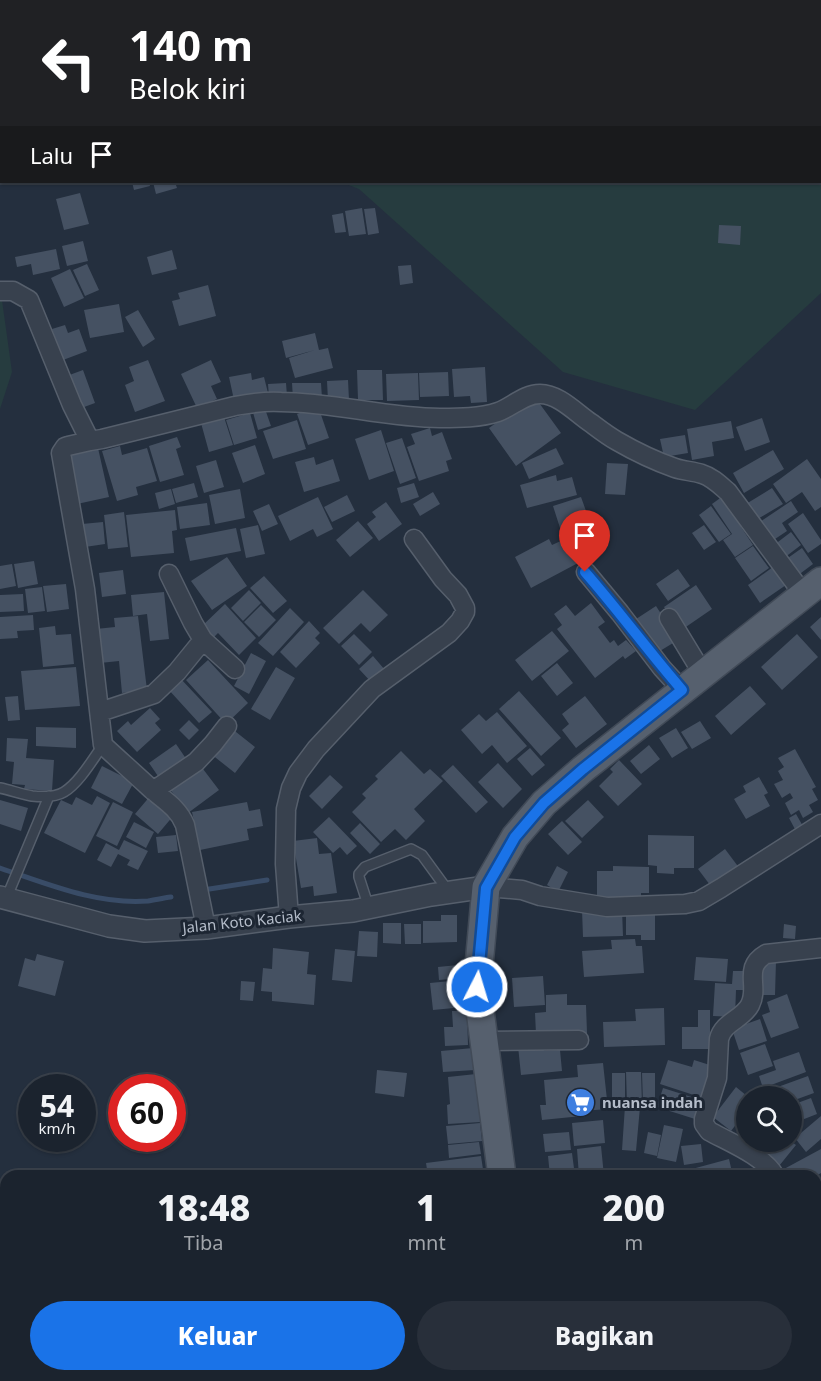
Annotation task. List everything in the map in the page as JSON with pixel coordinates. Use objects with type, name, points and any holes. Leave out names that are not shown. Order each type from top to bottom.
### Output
[{"type":"main road","points":[[501,1170],[477,987],[486,888],[515,837],[544,803],[583,769],[812,588]]},
{"type":"street","points":[[0,291],[13,291],[29,300],[72,405],[90,441]]},
{"type":"street","points":[[205,922],[180,815],[103,745],[85,589],[61,453],[65,447],[255,403],[312,403],[404,416],[478,417],[500,411],[524,398],[540,394],[562,402],[617,441],[647,458],[678,469],[702,474],[717,481],[812,588]]},
{"type":"street","points":[[289,917],[285,864],[286,809],[291,788],[298,773],[311,754],[372,689],[448,633],[465,612],[458,595],[443,579],[414,539]]},
{"type":"street","points":[[585,572],[682,690]]},
{"type":"street","points":[[169,574],[204,640],[235,669]]},
{"type":"street","points":[[669,618],[703,674]]},
{"type":"street","points":[[100,712],[154,694],[177,672],[204,640]]},
{"type":"street","points":[[153,790],[196,762],[227,726]]},
{"type":"street","points":[[486,888],[522,890],[540,896],[607,907],[685,904],[699,901],[722,888],[821,825]]},
{"type":"street","name":"Jalan Koto Kaciak","points":[[5,894],[109,926],[145,931],[205,922],[353,911],[449,892],[486,888]]},
{"type":"street","points":[[772,1170],[709,1131],[704,1124],[717,1078],[720,1033],[750,1005],[752,972],[759,958],[766,954],[821,948]]},
{"type":"street","points":[[484,1041],[579,1040]]},
{"type":"lane","points":[[0,788],[32,796],[59,795],[77,780],[103,745]]},
{"type":"lane","points":[[5,894],[50,796]]},
{"type":"lane","points":[[369,908],[358,877],[359,873],[365,867],[411,849],[422,855],[449,892]]},
{"type":"green space","points":[[344,183],[821,183],[821,293],[695,410],[563,372],[359,189]]},
{"type":"green space","points":[[0,286],[12,372],[0,409]]},
{"type":"building","points":[[132,183],[149,183],[150,186],[134,190]]},
{"type":"building","points":[[153,183],[175,183],[177,188],[156,194]]},
{"type":"building","points":[[80,193],[89,224],[64,230],[56,199]]},
{"type":"building","points":[[362,208],[366,234],[349,236],[345,211]]},
{"type":"building","points":[[375,208],[379,233],[368,235],[364,209]]},
{"type":"building","points":[[343,213],[346,232],[335,233],[332,215]]},
{"type":"building","points":[[719,225],[741,226],[740,245],[718,243]]},
{"type":"building","points":[[83,241],[88,261],[67,266],[62,246]]},
{"type":"building","points":[[56,249],[60,269],[33,275],[31,264],[17,267],[15,257]]},
{"type":"building","points":[[172,250],[177,269],[152,275],[147,257]]},
{"type":"building","points":[[87,264],[99,290],[85,296],[73,270]]},
{"type":"building","points":[[411,265],[413,283],[400,285],[398,266]]},
{"type":"building","points":[[70,269],[84,298],[64,307],[51,278]]},
{"type":"building","points":[[208,285],[216,316],[179,326],[172,301],[180,299],[178,293]]},
{"type":"building","points":[[119,304],[124,332],[90,338],[84,310]]},
{"type":"building","points":[[138,310],[155,339],[143,347],[125,317]]},
{"type":"building","points":[[65,325],[68,333],[79,329],[87,351],[63,360],[52,329]]},
{"type":"building","points":[[315,333],[319,350],[328,348],[333,368],[295,378],[289,358],[315,350],[286,358],[282,341]]},
{"type":"building","points":[[148,360],[165,401],[135,412],[125,385],[134,381],[129,367]]},
{"type":"building","points":[[211,360],[221,382],[211,386],[217,399],[197,408],[181,374]]},
{"type":"building","points":[[485,367],[487,402],[471,403],[470,396],[454,397],[452,369]]},
{"type":"building","points":[[83,370],[95,403],[76,410],[64,377]]},
{"type":"building","points":[[357,370],[382,370],[383,400],[358,400]]},
{"type":"building","points":[[448,372],[449,396],[420,397],[419,373]]},
{"type":"building","points":[[251,373],[252,380],[264,377],[268,393],[234,400],[229,377]]},
{"type":"building","points":[[418,373],[419,400],[387,401],[386,374]]},
{"type":"building","points":[[348,380],[349,400],[328,401],[327,381]]},
{"type":"building","points":[[286,383],[287,396],[269,397],[268,384]]},
{"type":"building","points":[[292,383],[321,383],[322,398],[293,399]]},
{"type":"building","points":[[537,400],[561,433],[516,466],[489,428],[522,404],[525,408]]},
{"type":"building","points":[[264,406],[271,426],[258,430],[252,409]]},
{"type":"building","points":[[318,406],[329,438],[308,445],[297,414]]},
{"type":"building","points":[[250,413],[257,438],[234,445],[226,420]]},
{"type":"building","points":[[224,417],[233,445],[209,452],[201,423]]},
{"type":"building","points":[[762,418],[770,442],[745,451],[736,427]]},
{"type":"building","points":[[297,420],[306,449],[273,459],[263,431]]},
{"type":"building","points":[[731,421],[734,438],[712,442],[714,456],[692,460],[687,429]]},
{"type":"building","points":[[430,428],[432,436],[442,432],[452,459],[446,461],[449,471],[419,481],[407,447],[415,444],[411,434]]},
{"type":"building","points":[[381,430],[394,471],[369,480],[355,439]]},
{"type":"building","points":[[685,435],[688,453],[664,457],[660,439]]},
{"type":"building","points":[[177,437],[181,447],[176,449],[184,475],[160,482],[149,446]]},
{"type":"building","points":[[402,438],[416,478],[400,484],[386,443]]},
{"type":"building","points":[[255,445],[265,474],[243,483],[232,453]]},
{"type":"building","points":[[120,446],[122,455],[147,448],[157,481],[136,487],[138,495],[117,501],[102,451]]},
{"type":"building","points":[[98,448],[109,497],[77,504],[65,455]]},
{"type":"building","points":[[556,448],[564,464],[529,479],[522,463]]},
{"type":"building","points":[[773,450],[784,469],[744,493],[733,473]]},
{"type":"building","points":[[314,457],[316,465],[333,459],[340,481],[304,492],[295,462]]},
{"type":"building","points":[[807,459],[821,479],[821,507],[815,511],[802,492],[786,503],[773,484]]},
{"type":"building","points":[[216,460],[224,487],[204,493],[196,466]]},
{"type":"building","points":[[607,463],[628,464],[625,495],[605,494]]},
{"type":"building","points":[[556,475],[557,481],[572,477],[577,495],[527,508],[520,485]]},
{"type":"building","points":[[194,483],[198,497],[176,503],[172,489]]},
{"type":"building","points":[[414,483],[419,497],[401,503],[397,488]]},
{"type":"building","points":[[772,488],[783,504],[756,520],[746,504]]},
{"type":"building","points":[[171,489],[175,504],[159,509],[155,493]]},
{"type":"building","points":[[240,489],[245,518],[215,524],[209,495]]},
{"type":"building","points":[[433,492],[440,504],[420,516],[413,504]]},
{"type":"building","points":[[347,495],[355,511],[332,522],[324,507]]},
{"type":"building","points":[[723,496],[743,525],[741,527],[753,545],[735,557],[723,540],[732,534],[712,504]]},
{"type":"building","points":[[318,497],[333,529],[317,537],[313,529],[290,541],[278,516]]},
{"type":"building","points":[[581,497],[590,522],[561,531],[553,506]]},
{"type":"building","points":[[791,501],[798,512],[782,523],[787,531],[769,543],[757,524]]},
{"type":"building","points":[[386,502],[402,524],[379,541],[367,524],[376,517],[372,512]]},
{"type":"building","points":[[207,503],[210,525],[180,529],[177,507]]},
{"type":"building","points":[[269,504],[278,524],[262,531],[253,511]]},
{"type":"building","points":[[711,506],[731,534],[719,542],[699,515]]},
{"type":"building","points":[[175,510],[177,530],[172,531],[174,553],[131,557],[126,515]]},
{"type":"building","points":[[124,512],[128,547],[108,549],[104,515]]},
{"type":"building","points":[[803,513],[821,540],[821,544],[808,553],[788,524]]},
{"type":"building","points":[[358,521],[373,538],[350,557],[336,540]]},
{"type":"building","points":[[103,522],[105,544],[85,547],[82,524]]},
{"type":"building","points":[[258,525],[265,554],[246,558],[240,529]]},
{"type":"building","points":[[704,525],[716,542],[704,550],[692,533]]},
{"type":"building","points":[[236,528],[241,551],[190,561],[185,538]]},
{"type":"building","points":[[791,532],[801,545],[784,558],[774,545]]},
{"type":"building","points":[[549,539],[552,545],[565,539],[578,563],[531,588],[515,557]]},
{"type":"building","points":[[753,546],[769,568],[751,581],[735,558]]},
{"type":"building","points":[[802,548],[813,564],[797,576],[785,560]]},
{"type":"building","points":[[227,557],[247,586],[212,610],[191,581]]},
{"type":"building","points":[[34,561],[38,584],[18,588],[14,564]]},
{"type":"building","points":[[12,564],[16,586],[0,589],[0,566]]},
{"type":"building","points":[[773,567],[786,585],[760,603],[748,585]]},
{"type":"building","points":[[678,569],[690,586],[668,601],[656,584]]},
{"type":"building","points":[[123,570],[126,594],[102,597],[99,573]]},
{"type":"building","points":[[264,576],[287,601],[273,613],[250,588]]},
{"type":"building","points":[[66,584],[69,609],[47,612],[43,586]]},
{"type":"building","points":[[696,585],[712,609],[680,631],[664,607]]},
{"type":"building","points":[[42,587],[45,611],[28,613],[25,589]]},
{"type":"building","points":[[249,590],[261,603],[243,621],[231,608]]},
{"type":"building","points":[[363,590],[388,615],[370,632],[361,623],[339,644],[323,628]]},
{"type":"building","points":[[164,592],[169,639],[150,641],[147,614],[133,616],[131,595]]},
{"type":"building","points":[[23,594],[24,611],[0,612],[0,595]]},
{"type":"building","points":[[591,603],[605,622],[598,627],[610,643],[614,640],[618,646],[626,640],[636,651],[625,659],[623,656],[595,678],[557,629],[562,625],[554,614],[566,605],[575,616]]},
{"type":"building","points":[[225,604],[256,638],[239,655],[218,633],[213,638],[202,626]]},
{"type":"building","points":[[261,605],[276,620],[259,637],[244,622]]},
{"type":"building","points":[[656,606],[678,640],[655,654],[633,621]]},
{"type":"building","points":[[290,608],[304,622],[273,656],[258,643]]},
{"type":"building","points":[[33,615],[34,630],[17,631],[18,638],[0,639],[0,617]]},
{"type":"building","points":[[138,616],[147,690],[122,693],[119,661],[100,663],[96,629],[115,627],[114,618]]},
{"type":"building","points":[[821,617],[821,640],[810,627]]},
{"type":"building","points":[[309,621],[320,633],[315,638],[320,643],[296,668],[280,652]]},
{"type":"building","points":[[55,626],[56,635],[71,634],[74,664],[43,667],[39,628]]},
{"type":"building","points":[[552,631],[569,651],[532,681],[515,660]]},
{"type":"building","points":[[354,634],[372,652],[359,665],[341,646]]},
{"type":"building","points":[[797,634],[818,657],[782,690],[761,667]]},
{"type":"building","points":[[251,653],[266,661],[249,694],[234,686]]},
{"type":"building","points":[[373,656],[385,670],[372,683],[359,669]]},
{"type":"building","points":[[208,660],[248,703],[226,724],[186,680]]},
{"type":"building","points":[[557,663],[573,683],[557,696],[541,676]]},
{"type":"building","points":[[76,667],[80,706],[25,710],[21,671]]},
{"type":"building","points":[[276,667],[295,678],[270,720],[251,709]]},
{"type":"building","points":[[180,678],[212,712],[199,723],[168,689]]},
{"type":"building","points":[[750,686],[766,704],[731,735],[715,716]]},
{"type":"building","points":[[519,691],[561,738],[541,756],[499,709]]},
{"type":"building","points":[[18,696],[20,720],[8,721],[5,697]]},
{"type":"building","points":[[585,696],[607,724],[576,748],[562,730],[569,724],[562,714]]},
{"type":"building","points":[[150,708],[160,719],[155,723],[161,730],[137,752],[117,731],[128,721],[131,725]]},
{"type":"building","points":[[497,712],[527,746],[507,763],[492,745],[482,754],[461,730],[479,714],[486,721]]},
{"type":"building","points":[[189,720],[199,730],[189,740],[179,730]]},
{"type":"building","points":[[700,721],[711,738],[692,749],[681,732]]},
{"type":"building","points":[[36,727],[76,728],[76,748],[36,746]]},
{"type":"building","points":[[231,728],[255,747],[235,773],[211,754]]},
{"type":"building","points":[[676,728],[688,748],[672,758],[659,738]]},
{"type":"building","points":[[7,738],[28,739],[26,758],[54,760],[52,791],[24,789],[25,785],[12,784],[14,762],[6,761]]},
{"type":"building","points":[[176,744],[189,763],[162,782],[149,763]]},
{"type":"building","points":[[649,745],[660,759],[641,774],[630,761]]},
{"type":"building","points":[[530,748],[545,765],[532,776],[517,759]]},
{"type":"building","points":[[795,749],[816,787],[812,789],[818,800],[809,805],[813,812],[803,818],[799,810],[791,815],[785,803],[793,798],[790,793],[782,798],[774,784],[783,780],[778,771],[784,767],[778,758]]},
{"type":"building","points":[[401,751],[424,774],[430,769],[443,781],[414,809],[425,821],[406,840],[395,829],[381,842],[352,812],[366,798],[362,794],[378,779],[375,776]]},
{"type":"building","points":[[619,760],[642,784],[618,806],[599,786],[613,772],[610,769]]},
{"type":"building","points":[[498,763],[522,789],[503,808],[478,782]]},
{"type":"building","points":[[200,765],[219,790],[188,813],[169,788]]},
{"type":"building","points":[[453,765],[488,802],[476,813],[441,776]]},
{"type":"building","points":[[102,766],[134,782],[122,804],[91,788]]},
{"type":"building","points":[[330,775],[343,787],[322,809],[309,796]]},
{"type":"building","points":[[759,777],[768,793],[764,795],[770,806],[746,819],[734,799],[746,792],[743,786]]},
{"type":"building","points":[[151,795],[174,815],[158,834],[135,814]]},
{"type":"building","points":[[97,796],[110,803],[85,853],[44,833],[61,800],[72,805],[76,797],[92,805]]},
{"type":"building","points":[[0,800],[28,808],[21,831],[0,824]]},
{"type":"building","points":[[588,800],[604,817],[582,838],[565,821]]},
{"type":"building","points":[[113,802],[133,812],[117,846],[96,836]]},
{"type":"building","points":[[247,802],[249,811],[260,809],[263,826],[247,829],[249,840],[200,850],[192,812]]},
{"type":"building","points":[[796,814],[804,828],[797,833],[789,818]]},
{"type":"building","points":[[329,817],[357,846],[347,855],[340,847],[333,853],[313,832]]},
{"type":"building","points":[[562,821],[582,842],[568,855],[548,834]]},
{"type":"building","points":[[134,822],[154,832],[146,848],[126,837]]},
{"type":"building","points":[[360,823],[380,844],[370,854],[350,833]]},
{"type":"building","points":[[176,835],[178,851],[158,853],[156,837]]},
{"type":"building","points":[[648,835],[694,836],[694,868],[674,868],[674,874],[657,873],[657,866],[648,865]]},
{"type":"building","points":[[317,838],[319,854],[331,853],[337,893],[314,896],[313,886],[301,888],[293,841]]},
{"type":"building","points":[[124,840],[148,851],[138,870],[127,865],[130,860],[118,854],[111,867],[97,860],[106,843],[119,850]]},
{"type":"building","points":[[725,849],[740,869],[713,889],[698,869]]},
{"type":"building","points":[[557,866],[568,872],[558,892],[547,885]]},
{"type":"building","points":[[613,866],[649,867],[649,893],[641,893],[641,902],[597,902],[597,871],[613,871]]},
{"type":"building","points":[[622,909],[623,936],[583,937],[582,910]]},
{"type":"building","points":[[626,909],[655,909],[655,940],[641,940],[641,935],[626,935]]},
{"type":"building","points":[[441,915],[457,915],[457,942],[423,943],[423,921],[441,921]]},
{"type":"building","points":[[383,923],[401,923],[401,944],[383,943]]},
{"type":"building","points":[[404,924],[421,924],[421,944],[405,944]]},
{"type":"building","points":[[784,924],[796,926],[795,939],[783,938]]},
{"type":"building","points":[[359,931],[378,932],[377,957],[357,956]]},
{"type":"building","points":[[635,939],[636,946],[642,946],[644,973],[584,977],[582,951],[612,949],[611,940]]},
{"type":"building","points":[[273,948],[309,952],[307,974],[316,975],[314,1005],[272,1001],[272,992],[261,991],[263,968],[272,969]]},
{"type":"building","points":[[335,949],[355,951],[352,982],[332,980]]},
{"type":"building","points":[[37,954],[64,961],[55,996],[18,986],[25,958],[35,961]]},
{"type":"building","points":[[696,957],[728,959],[726,982],[694,980]]},
{"type":"building","points":[[758,960],[776,961],[775,995],[756,995]]},
{"type":"building","points":[[458,965],[460,978],[439,980],[438,967]]},
{"type":"building","points":[[733,971],[751,971],[750,990],[736,990],[735,1017],[713,1016],[715,983],[732,984]]},
{"type":"building","points":[[543,976],[545,1005],[514,1007],[512,978]]},
{"type":"building","points":[[461,980],[464,1007],[433,1010],[430,983]]},
{"type":"building","points":[[241,981],[255,982],[253,1001],[240,1000]]},
{"type":"building","points":[[567,994],[567,1005],[586,1005],[587,1033],[536,1034],[535,1013],[546,1012],[546,995]]},
{"type":"building","points":[[787,994],[799,1028],[771,1038],[762,1015],[770,1012],[767,1002]]},
{"type":"building","points":[[664,1008],[665,1045],[604,1047],[603,1022],[636,1021],[635,1009]]},
{"type":"building","points":[[698,1010],[710,1010],[710,1049],[682,1049],[682,1027],[698,1027]]},
{"type":"building","points":[[452,1011],[467,1011],[468,1045],[445,1046],[444,1027],[453,1027]]},
{"type":"building","points":[[760,1019],[767,1041],[739,1050],[732,1029]]},
{"type":"building","points":[[543,1043],[544,1051],[560,1050],[562,1071],[521,1075],[518,1046]]},
{"type":"building","points":[[765,1044],[773,1066],[748,1075],[740,1053]]},
{"type":"building","points":[[473,1048],[475,1070],[443,1072],[441,1051]]},
{"type":"building","points":[[799,1052],[806,1072],[768,1086],[762,1086],[759,1076],[776,1070],[773,1061]]},
{"type":"building","points":[[668,1060],[692,1067],[694,1060],[713,1066],[703,1098],[660,1084]]},
{"type":"building","points":[[603,1063],[608,1109],[582,1111],[582,1116],[542,1120],[540,1105],[546,1105],[544,1080],[578,1077],[577,1065]]},
{"type":"building","points":[[377,1070],[407,1073],[404,1097],[375,1093]]},
{"type":"building","points":[[626,1072],[641,1072],[642,1104],[627,1104]]},
{"type":"building","points":[[612,1073],[625,1073],[625,1104],[612,1104]]},
{"type":"building","points":[[642,1073],[655,1073],[655,1103],[643,1103]]},
{"type":"building","points":[[476,1074],[481,1122],[448,1124],[447,1105],[450,1104],[448,1077]]},
{"type":"building","points":[[808,1076],[814,1093],[802,1097],[802,1086],[780,1086]]},
{"type":"building","points":[[736,1087],[736,1124],[731,1131],[713,1117]]},
{"type":"building","points":[[663,1088],[701,1100],[695,1119],[657,1107]]},
{"type":"building","points":[[811,1098],[817,1114],[802,1120],[802,1101]]},
{"type":"building","points":[[625,1106],[640,1107],[636,1151],[622,1150]]},
{"type":"building","points":[[821,1116],[821,1139],[806,1152],[802,1147],[802,1132]]},
{"type":"building","points":[[603,1120],[605,1143],[574,1146],[572,1123]]},
{"type":"building","points":[[480,1123],[482,1141],[448,1144],[446,1126]]},
{"type":"building","points":[[664,1125],[683,1129],[676,1162],[657,1158]]},
{"type":"building","points":[[569,1132],[571,1150],[545,1152],[543,1134]]},
{"type":"building","points":[[648,1132],[661,1135],[657,1156],[644,1153]]},
{"type":"building","points":[[479,1142],[481,1154],[449,1158],[448,1145]]},
{"type":"building","points":[[701,1144],[703,1162],[684,1165],[681,1146]]},
{"type":"building","points":[[601,1146],[603,1170],[579,1170],[577,1149]]},
{"type":"building","points":[[821,1149],[821,1170],[784,1169]]},
{"type":"building","points":[[759,1152],[790,1152],[776,1170]]},
{"type":"building","points":[[572,1153],[574,1170],[549,1170],[548,1156]]},
{"type":"building","points":[[481,1156],[483,1170],[427,1170],[426,1163]]},
{"type":"building","points":[[729,1159],[732,1170],[692,1170]]},
{"type":"waterway","points":[[0,868],[91,897],[129,901],[148,901],[171,897]]},
{"type":"waterway","points":[[203,890],[267,880]]},
{"type":"place","name":"nuansa indah","points":[[581,1103]]},
{"type":"route","points":[[477,987],[486,888],[515,837],[544,803],[682,690],[585,572]]}]
